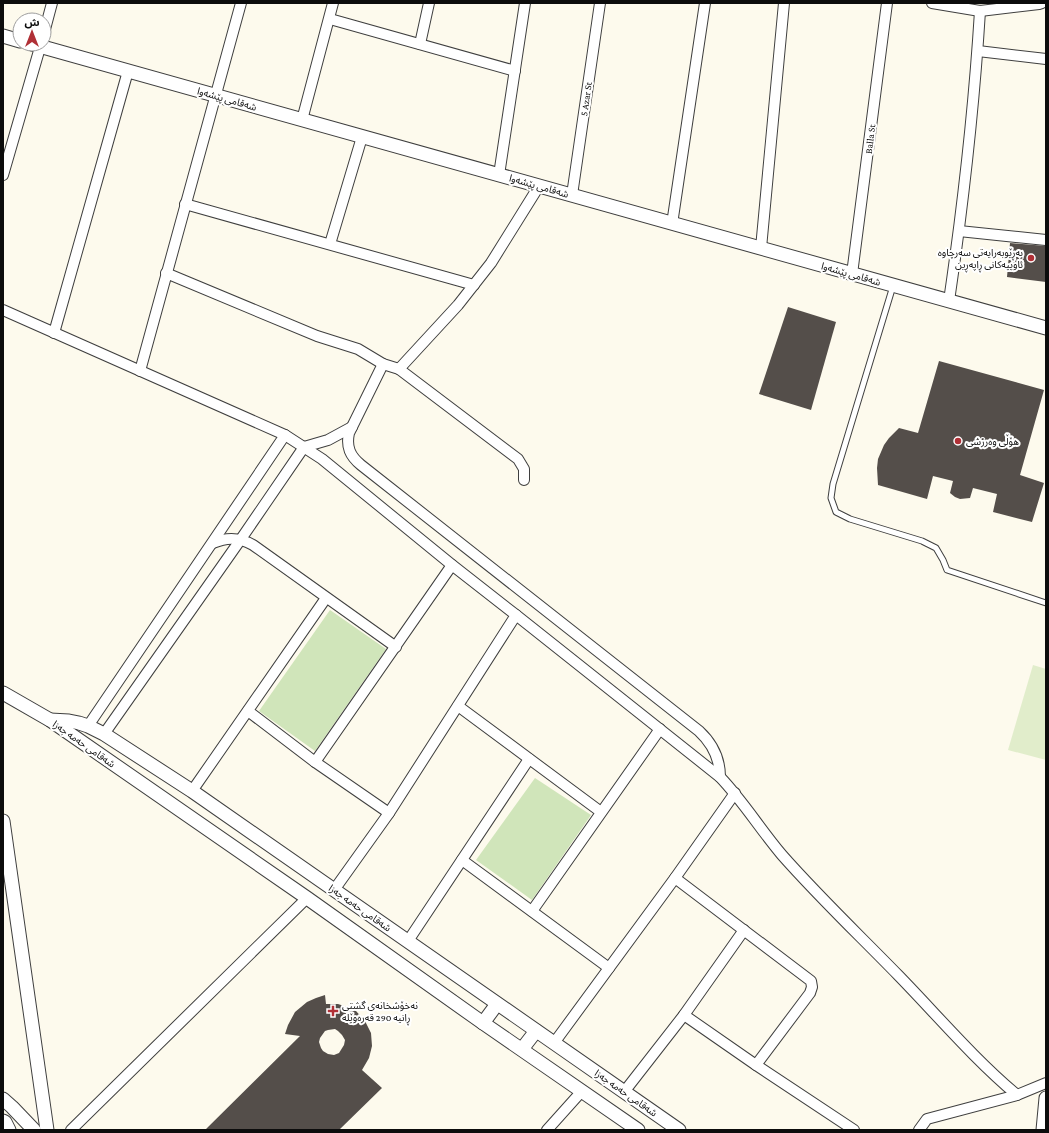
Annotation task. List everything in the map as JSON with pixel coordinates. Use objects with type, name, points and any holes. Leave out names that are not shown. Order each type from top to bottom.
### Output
[{"type":"street","points":[[140,371],[241,3]]},
{"type":"street","points":[[302,120],[334,3]]},
{"type":"street","points":[[420,44],[429,3]]},
{"type":"street","points":[[499,175],[525,3]]},
{"type":"street","name":"5 Azar St","points":[[572,195],[600,3]]},
{"type":"street","points":[[672,224],[705,3]]},
{"type":"street","points":[[761,248],[784,3]]},
{"type":"street","name":"Balla St","points":[[852,274],[887,3]]},
{"type":"street","points":[[932,3],[980,11],[1042,3]]},
{"type":"street","points":[[949,301],[959,231],[978,51],[980,11]]},
{"type":"street","points":[[330,19],[515,71]]},
{"type":"street","name":"شەقامی پێشەوا","points":[[52,49],[1046,328]]},
{"type":"street","points":[[978,51],[1046,59]]},
{"type":"street","points":[[3,175],[5,160],[36,52]]},
{"type":"street","points":[[54,333],[128,71]]},
{"type":"street","points":[[330,244],[362,137]]},
{"type":"street","points":[[399,369],[458,305],[474,285],[491,262],[539,186]]},
{"type":"street","points":[[186,204],[474,285]]},
{"type":"street","points":[[959,231],[1046,240]]},
{"type":"street","points":[[166,273],[317,336],[358,348],[383,364],[399,369],[518,459],[524,469],[524,480]]},
{"type":"street","points":[[3,310],[285,436],[322,459],[452,565],[720,777],[735,793],[794,868],[979,1061],[1017,1095]]},
{"type":"street","points":[[383,364],[349,433],[348,446],[352,457],[702,734],[714,750],[719,764],[720,777]]},
{"type":"street","points":[[104,734],[241,540],[304,447],[328,440],[352,427]]},
{"type":"street","points":[[88,726],[285,436]]},
{"type":"street","points":[[212,543],[226,538],[241,540],[253,545],[396,647]]},
{"type":"street","points":[[315,762],[452,565]]},
{"type":"street","points":[[192,791],[326,598]]},
{"type":"street","points":[[334,890],[389,813],[516,615]]},
{"type":"street","points":[[3,693],[50,720]]},
{"type":"street","points":[[458,706],[601,812]]},
{"type":"street","points":[[248,711],[315,762],[389,813]]},
{"type":"street","name":"شەقامی حەمە جەزا","points":[[50,720],[69,721],[88,726],[104,734],[192,791],[679,1130]]},
{"type":"street","name":"شەقامی حەمە جەزا","points":[[50,720],[638,1130]]},
{"type":"street","points":[[532,912],[660,729]]},
{"type":"street","points":[[408,941],[529,759]]},
{"type":"street","points":[[554,1043],[675,878],[735,793]]},
{"type":"street","points":[[3,821],[47,1130]]},
{"type":"street","points":[[462,860],[609,968]]},
{"type":"street","points":[[675,878],[811,981],[812,987],[810,993],[756,1065]]},
{"type":"street","points":[[72,1130],[307,898]]},
{"type":"street","points":[[624,1092],[684,1014],[744,930]]},
{"type":"street","points":[[483,1023],[497,1004]]},
{"type":"street","points":[[684,1014],[756,1065],[854,1130]]},
{"type":"street","points":[[522,1050],[536,1031]]},
{"type":"street","points":[[919,1130],[927,1119],[1017,1095],[1046,1083]]},
{"type":"street","points":[[548,1130],[582,1091]]},
{"type":"street","points":[[1043,1130],[1046,1098]]},
{"type":"street","points":[[3,1099],[34,1130]]},
{"type":"street","points":[[3,1121],[9,1130]]},
{"type":"lane","points":[[893,286],[832,484],[831,498],[836,512],[850,519],[922,541],[936,548],[947,570],[1046,603]]},
{"type":"green space","points":[[330,610],[386,649],[315,751],[259,711]]},
{"type":"green space","points":[[1033,665],[1046,669],[1046,760],[1008,750]]},
{"type":"green space","points":[[535,778],[591,815],[532,900],[476,860]]},
{"type":"building","points":[[1010,243],[1046,246],[1046,282],[1007,277]]},
{"type":"building","points":[[788,307],[836,322],[811,410],[759,394]]},
{"type":"building","name":"هۆڵی وەرزشی","points":[[939,361],[1044,390],[1020,475],[1044,483],[1032,522],[993,512],[997,494],[973,488],[970,498],[960,499],[950,493],[953,481],[933,476],[927,499],[878,485],[878,459],[889,438],[899,428],[918,433]]},
{"type":"building","points":[[325,995],[326,1004],[338,1004],[350,1008],[356,1011],[365,1021],[371,1033],[372,1046],[369,1058],[362,1070],[382,1088],[339,1130],[205,1130],[300,1036],[285,1034],[288,1025],[295,1012],[307,1002]],"holes":[[[335,1029],[345,1040],[344,1045],[339,1053],[334,1055],[328,1054],[321,1048],[319,1042],[320,1038],[325,1031]]]},
{"type":"place","name":"بەڕێوبەرایەتی سەرچاوە ئاوییەکانی ڕاپەڕین","points":[[1031,258]]},
{"type":"place","name":"هۆڵی وەرزشی","points":[[958,441]]},
{"type":"place","name":"نەخۆشخانەی گشتی ڕانیە 290 قەرەوێلە","points":[[333,1011]]}]
